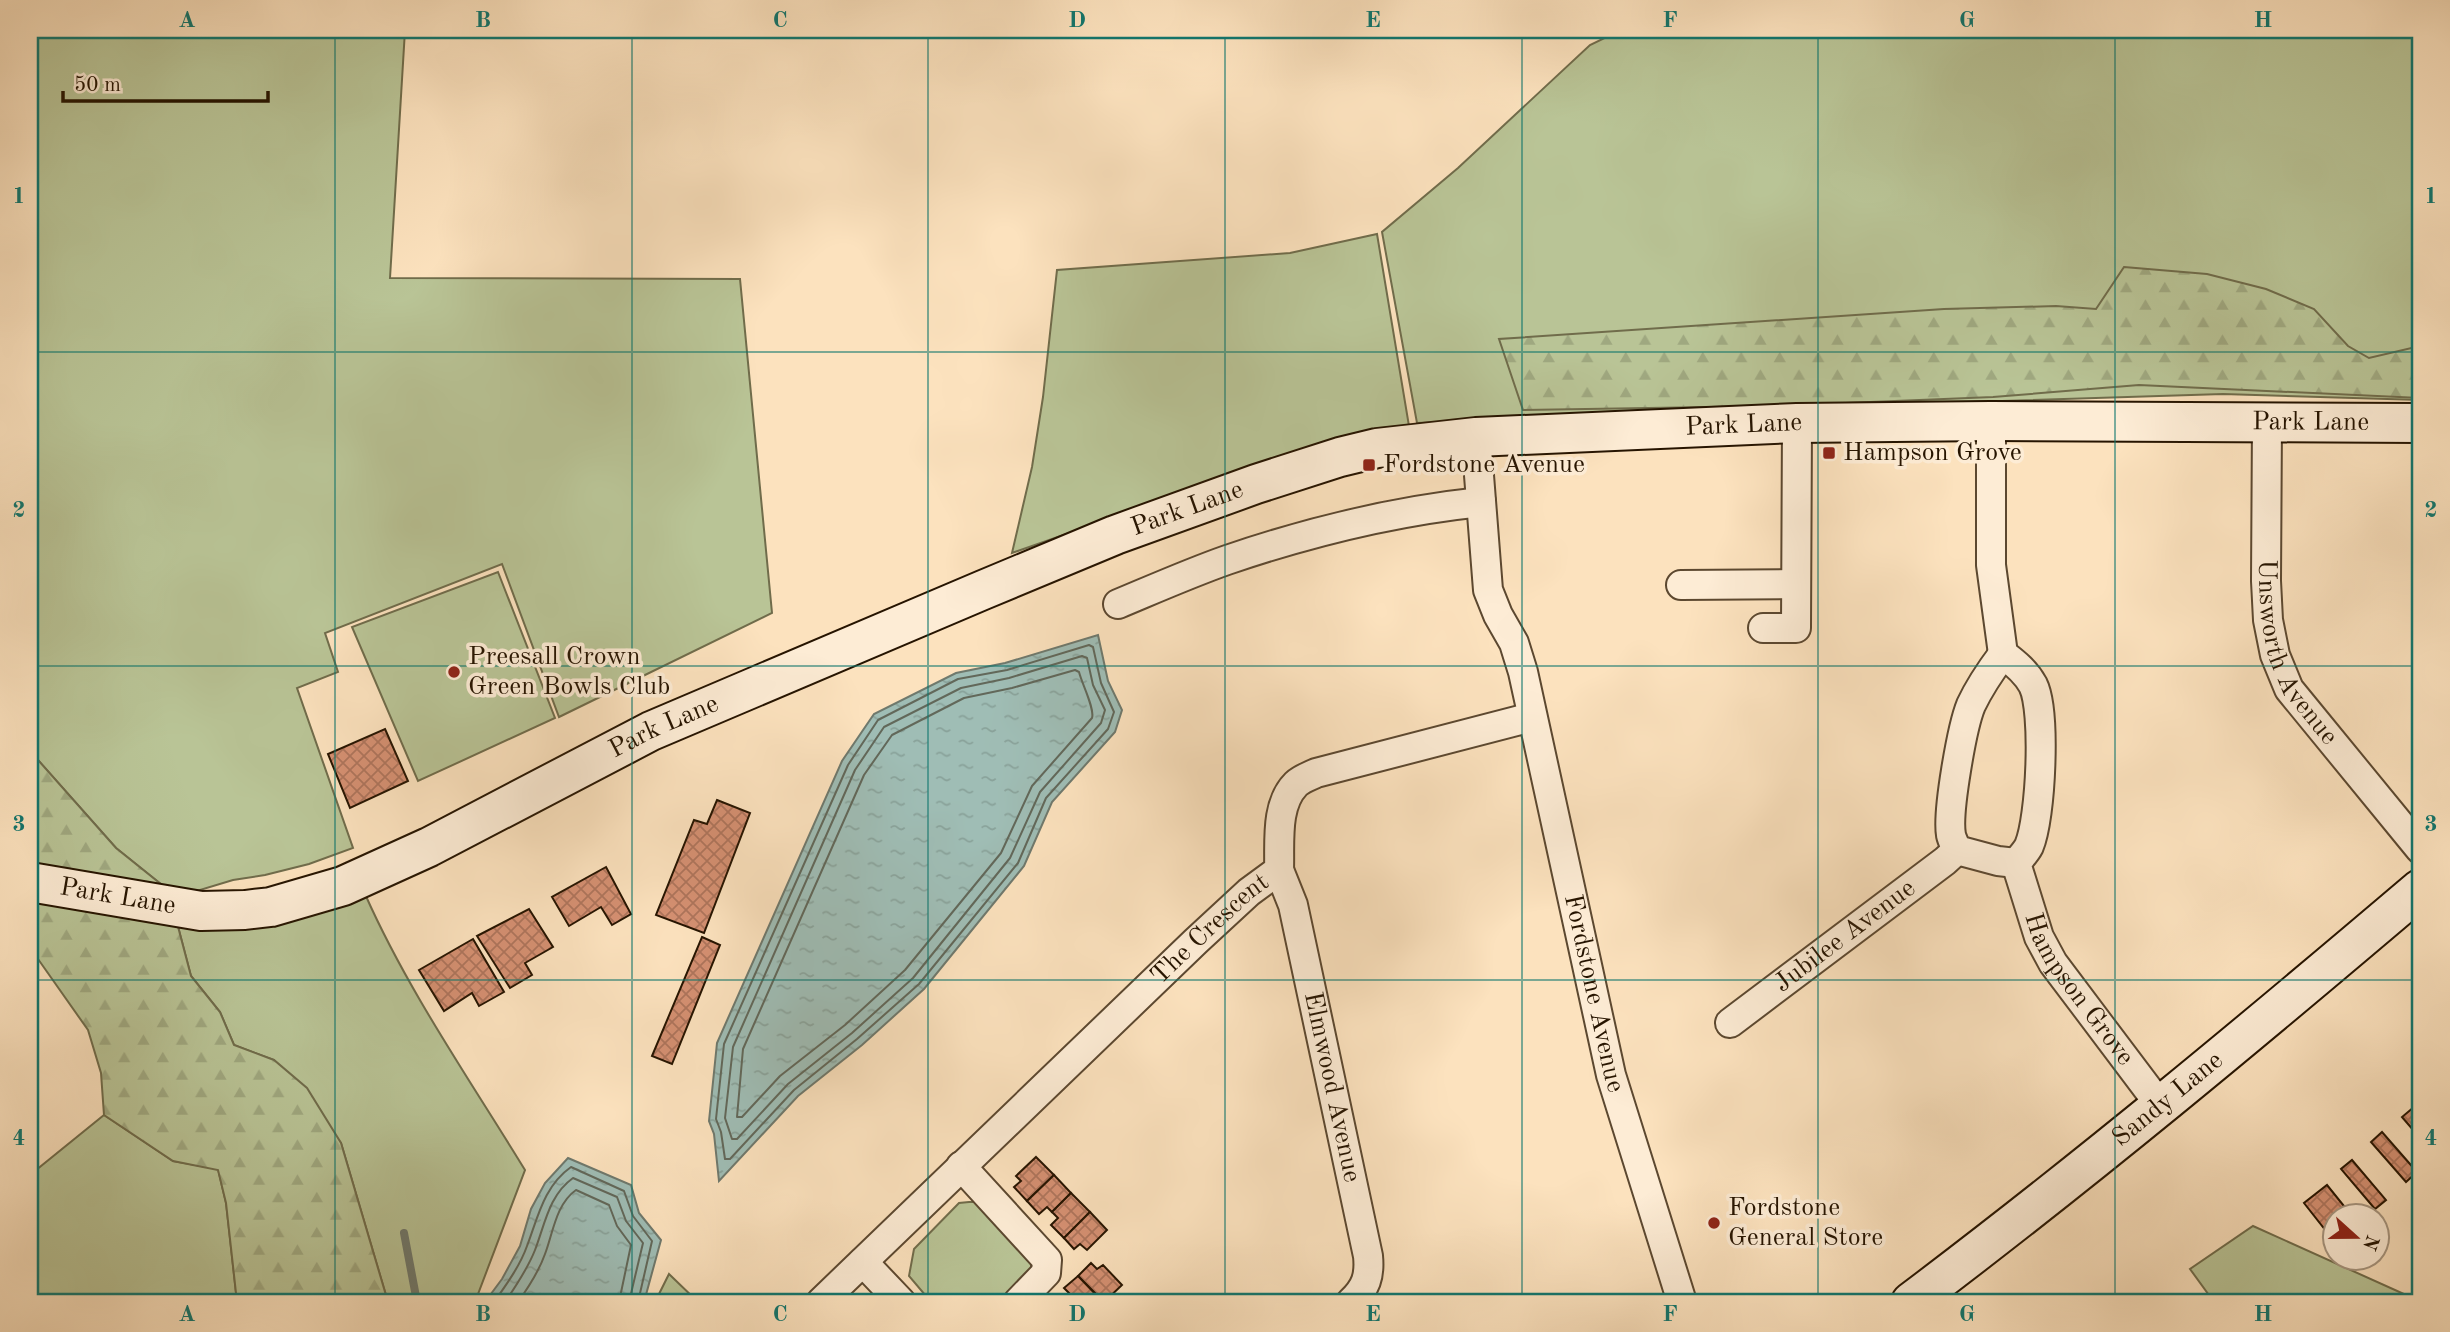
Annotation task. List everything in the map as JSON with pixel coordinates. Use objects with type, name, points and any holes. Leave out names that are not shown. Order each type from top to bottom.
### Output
[{"type":"main road","name":"Park Lane","points":[[30,882],[201,911],[258,909],[343,886],[429,846],[651,731],[1115,535],[1340,457],[1415,442],[1797,423],[2420,423]]},
{"type":"main road","name":"Sandy Lane","points":[[1911,1302],[2161,1105],[2301,991],[2420,888]]},
{"type":"street","points":[[1991,421],[1991,565],[2004,653],[2023,671],[2034,688],[2041,756],[2036,822],[2028,848],[2016,863],[1957,850],[1951,833],[1961,739],[1970,706],[1984,680],[2004,653]]},
{"type":"street","name":"Unsworth Avenue","points":[[2267,422],[2266,581],[2268,620],[2275,656],[2289,690],[2420,849]]},
{"type":"street","points":[[1763,628],[1796,628],[1797,423]]},
{"type":"street","name":"Fordstone Avenue","points":[[1476,437],[1489,590],[1498,615],[1514,643],[1523,672],[1611,1075],[1682,1302]]},
{"type":"street","points":[[1118,604],[1227,560],[1313,534],[1388,516],[1481,502]]},
{"type":"street","points":[[1681,585],[1797,584]]},
{"type":"street","name":"The Crescent","points":[[821,1302],[1205,932],[1249,892],[1279,870],[1280,826],[1285,802],[1297,783],[1316,773],[1532,717]]},
{"type":"street","name":"Jubilee Avenue","points":[[1730,1023],[1945,862],[1957,850]]},
{"type":"street","name":"Hampson Grove","points":[[2016,863],[2039,937],[2053,963],[2161,1105]]},
{"type":"street","name":"Elmwood Avenue","points":[[1279,870],[1293,905],[1368,1256],[1370,1270],[1366,1285],[1351,1302]]},
{"type":"street","points":[[961,1166],[1047,1260],[1046,1273],[1018,1302]]},
{"type":"street","points":[[863,1262],[901,1302]]},
{"type":"green space","points":[[30,30],[405,30],[390,278],[740,279],[772,613],[559,717],[502,564],[325,633],[338,672],[297,688],[353,848],[309,864],[233,880],[177,897],[116,848],[30,751]]},
{"type":"green space","points":[[1621,30],[2420,30],[2420,400],[2223,394],[1678,411],[1417,423],[1382,232],[1458,168],[1590,45]]},
{"type":"green space","points":[[1377,234],[1409,426],[1192,490],[1012,553],[1032,467],[1057,270],[1290,253]]},
{"type":"green space","points":[[2124,267],[2207,274],[2266,289],[2314,309],[2348,346],[2369,358],[2420,346],[2420,398],[2139,385],[1993,397],[1772,406],[1523,410],[1499,339],[1944,309],[2056,306],[2096,309]]},
{"type":"green space","name":"Preesall Crown Green Bowls Club","points":[[498,572],[555,718],[418,781],[352,627]]},
{"type":"green space","points":[[30,751],[116,848],[177,897],[30,868]]},
{"type":"green space","points":[[365,894],[420,1000],[525,1170],[475,1302],[388,1302],[341,1143],[274,1060],[234,1045],[220,1012],[191,976],[176,919]]},
{"type":"green space","points":[[30,896],[176,919],[191,976],[220,1012],[234,1045],[274,1060],[307,1088],[341,1143],[388,1302],[237,1302],[226,1203],[218,1170],[173,1161],[104,1115],[101,1073],[88,1030],[38,959],[30,956]]},
{"type":"green space","points":[[104,1115],[173,1161],[218,1169],[226,1203],[237,1302],[30,1302],[30,1175]]},
{"type":"green space","points":[[977,1202],[1031,1260],[1031,1272],[999,1302],[931,1302],[909,1276],[914,1249],[959,1203]]},
{"type":"green space","points":[[2253,1226],[2320,1256],[2320,1272],[2355,1272],[2415,1299],[2413,1302],[2214,1302],[2190,1269]]},
{"type":"green space","points":[[669,1274],[698,1302],[655,1302]]},
{"type":"water","points":[[1098,635],[1108,681],[1122,710],[1115,732],[1052,802],[1024,866],[924,989],[862,1045],[798,1096],[719,1181],[714,1134],[709,1121],[717,1043],[842,761],[874,714],[956,673],[1005,663]]},
{"type":"water","points":[[568,1158],[631,1185],[639,1213],[661,1240],[644,1302],[485,1302],[502,1279],[520,1246],[531,1209],[545,1183]]},
{"type":"building","points":[[385,729],[408,781],[350,808],[328,754]]},
{"type":"building","points":[[717,800],[750,813],[704,933],[656,915],[694,820],[707,824]]},
{"type":"building","points":[[606,867],[631,914],[612,925],[601,907],[569,926],[552,897]]},
{"type":"building","points":[[529,909],[553,947],[525,963],[532,975],[510,988],[477,936]]},
{"type":"building","points":[[702,937],[720,945],[672,1064],[652,1056]]},
{"type":"building","points":[[473,939],[504,992],[479,1006],[472,993],[444,1011],[419,970]]},
{"type":"building","points":[[2414,1107],[2420,1115],[2420,1138],[2402,1117]]},
{"type":"building","points":[[2382,1132],[2417,1172],[2406,1182],[2371,1142]]},
{"type":"building","points":[[1036,1157],[1054,1175],[1027,1201],[1014,1187],[1021,1181],[1016,1176]]},
{"type":"building","points":[[2352,1160],[2386,1200],[2369,1202],[2341,1169]]},
{"type":"building","points":[[1054,1175],[1071,1193],[1052,1212],[1047,1207],[1039,1214],[1027,1201]]},
{"type":"building","points":[[2327,1185],[2341,1202],[2320,1202],[2320,1223],[2304,1203]]},
{"type":"building","points":[[1071,1193],[1090,1212],[1064,1238],[1051,1225],[1058,1218],[1052,1212]]},
{"type":"building","points":[[1090,1212],[1107,1230],[1087,1250],[1080,1244],[1074,1249],[1064,1238]]},
{"type":"building","points":[[1091,1263],[1097,1269],[1103,1265],[1122,1285],[1104,1302],[1078,1276]]},
{"type":"building","points":[[1078,1276],[1103,1302],[1067,1302],[1072,1296],[1064,1288]]},
{"type":"waterway","points":[[404,1233],[417,1302]]},
{"type":"place","name":"Hampson Grove","points":[[1829,453]]},
{"type":"place","name":"Fordstone Avenue","points":[[1369,465]]},
{"type":"place","name":"Preesall Crown Green Bowls Club","points":[[454,672]]},
{"type":"place","name":"Fordstone General Store","points":[[1714,1223]]}]
